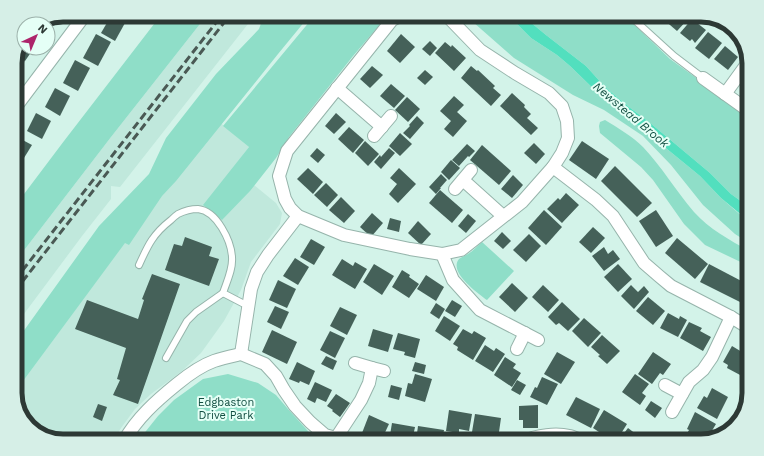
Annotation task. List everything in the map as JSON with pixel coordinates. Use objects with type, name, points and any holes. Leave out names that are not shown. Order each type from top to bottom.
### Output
[{"type":"street","points":[[22,99],[80,22]]},
{"type":"street","points":[[390,22],[287,151],[279,176],[285,199],[290,208],[298,216],[344,235],[442,254],[461,250],[522,202],[553,167],[562,153],[568,138],[567,121],[562,106],[549,93],[480,50],[453,22]]},
{"type":"street","points":[[725,94],[742,71]]},
{"type":"street","points":[[704,78],[742,106]]},
{"type":"street","points":[[337,88],[382,127]]},
{"type":"street","points":[[374,136],[391,116]]},
{"type":"street","points":[[553,167],[596,200],[613,216],[644,263],[659,276],[672,286],[742,323]]},
{"type":"street","points":[[471,170],[459,184],[503,216]]},
{"type":"street","points":[[241,354],[251,289],[258,272],[268,255],[298,216]]},
{"type":"street","points":[[442,254],[454,280],[480,310],[538,340]]},
{"type":"street","points":[[672,412],[689,382],[703,370],[712,357],[732,317]]},
{"type":"street","points":[[517,349],[525,333]]},
{"type":"street","points":[[128,434],[145,412],[191,373],[213,361],[241,354],[265,364],[276,376],[295,406],[323,434]]},
{"type":"street","points":[[355,363],[384,372]]},
{"type":"street","points":[[342,434],[369,383],[372,368]]},
{"type":"street","points":[[665,385],[682,394]]},
{"type":"lane","points":[[637,22],[674,56],[704,78]]},
{"type":"lane","points":[[139,265],[150,242],[161,228],[178,214],[190,210],[200,209],[210,214],[221,226],[230,244],[232,258],[230,272],[223,292],[196,312],[188,321],[166,358]]},
{"type":"lane","points":[[223,292],[248,306]]},
{"type":"shaded area","points":[[201,22],[250,22],[120,187],[111,186],[111,199],[22,317],[22,253]]},
{"type":"shaded area","points":[[217,120],[249,147],[233,168],[276,203],[282,213],[280,224],[251,262],[241,290],[224,321],[201,353],[182,371],[151,394],[135,409],[117,434],[58,434],[47,431],[34,422],[25,409],[22,395],[22,382],[195,147]]},
{"type":"green space","points":[[156,22],[201,22],[22,253],[22,197]]},
{"type":"green space","points":[[262,22],[304,22],[176,181],[162,196],[129,245],[125,243],[22,383],[22,333],[99,226],[149,174],[166,138],[216,74],[259,29]]},
{"type":"green space","points":[[309,22],[382,22],[289,137],[276,158],[250,191],[222,220],[203,205],[249,147],[223,126]]},
{"type":"green space","points":[[473,22],[515,22],[531,38],[557,55],[600,95],[700,176],[721,198],[742,216],[742,238],[703,205],[671,165],[643,136],[604,110],[573,95],[514,58]]},
{"type":"green space","points":[[530,22],[631,22],[670,59],[742,111],[742,202],[731,194],[710,173],[605,87],[586,66]]},
{"type":"green space","points":[[605,120],[639,143],[694,212],[706,224],[742,247],[742,263],[705,245],[684,224],[653,180],[641,167],[600,133],[600,122]]},
{"type":"green space","points":[[482,242],[514,271],[487,300],[466,282],[457,270],[459,259],[470,253]]},
{"type":"green space","name":"Edgbaston Drive Park","points":[[228,374],[258,383],[276,395],[311,434],[144,434],[158,416],[174,400],[203,379]]},
{"type":"water","name":"Newstead Brook","points":[[515,22],[530,22],[586,66],[605,87],[710,173],[731,194],[742,202],[742,215],[721,198],[700,176],[600,95],[557,55],[531,38]]},
{"type":"building","points":[[107,22],[125,23],[115,41],[101,33]]},
{"type":"building","points":[[666,22],[685,22],[677,31]]},
{"type":"building","points":[[689,22],[696,22],[706,30],[695,43],[692,39],[690,41],[680,33]]},
{"type":"building","points":[[708,32],[722,43],[709,59],[695,48]]},
{"type":"building","points":[[96,34],[111,42],[98,66],[83,58]]},
{"type":"building","points":[[401,34],[415,47],[400,63],[387,51]]},
{"type":"building","points":[[430,41],[437,48],[430,56],[422,49]]},
{"type":"building","points":[[445,42],[451,47],[452,45],[466,58],[454,71],[435,53]]},
{"type":"building","points":[[725,46],[738,57],[728,70],[714,59]]},
{"type":"building","points":[[23,56],[28,56],[25,61],[22,59]]},
{"type":"building","points":[[75,60],[90,68],[78,91],[63,83]]},
{"type":"building","points":[[372,66],[383,75],[370,88],[360,79]]},
{"type":"building","points":[[471,66],[477,71],[478,70],[495,86],[493,88],[501,95],[491,106],[461,78]]},
{"type":"building","points":[[425,70],[433,77],[425,85],[417,78]]},
{"type":"building","points":[[391,84],[405,96],[394,108],[380,96]]},
{"type":"building","points":[[55,88],[70,96],[60,116],[45,107]]},
{"type":"building","points":[[512,93],[525,105],[524,107],[531,114],[527,118],[538,128],[531,135],[500,106]]},
{"type":"building","points":[[454,96],[464,105],[457,112],[467,121],[453,137],[444,129],[451,121],[440,111]]},
{"type":"building","points":[[407,97],[420,109],[408,122],[395,110]]},
{"type":"building","points":[[36,113],[51,121],[42,139],[27,131]]},
{"type":"building","points":[[336,113],[346,122],[334,134],[325,126]]},
{"type":"building","points":[[417,116],[424,123],[410,139],[403,133]]},
{"type":"building","points":[[349,127],[364,140],[353,153],[338,139]]},
{"type":"building","points":[[400,133],[412,144],[400,156],[389,146]]},
{"type":"building","points":[[22,140],[32,145],[22,161]]},
{"type":"building","points":[[365,141],[379,154],[368,166],[355,153]]},
{"type":"building","points":[[582,141],[609,159],[596,179],[569,160]]},
{"type":"building","points":[[534,143],[545,154],[536,164],[524,153]]},
{"type":"building","points":[[467,144],[475,151],[459,166],[452,160]]},
{"type":"building","points":[[482,145],[511,171],[499,185],[470,160]]},
{"type":"building","points":[[317,148],[325,155],[318,163],[310,156]]},
{"type":"building","points":[[389,148],[395,153],[381,169],[374,162]]},
{"type":"building","points":[[451,160],[460,168],[449,180],[441,172]]},
{"type":"building","points":[[615,166],[652,203],[637,217],[601,181]]},
{"type":"building","points":[[308,168],[323,182],[313,194],[297,179]]},
{"type":"building","points":[[399,168],[416,184],[398,203],[389,194],[397,184],[390,178]]},
{"type":"building","points":[[441,174],[447,180],[436,194],[429,187]]},
{"type":"building","points":[[513,175],[523,185],[512,198],[501,189]]},
{"type":"building","points":[[326,183],[338,195],[327,207],[314,195]]},
{"type":"building","points":[[440,190],[463,210],[452,223],[429,203]]},
{"type":"building","points":[[566,193],[579,205],[562,223],[547,209],[558,198],[560,200]]},
{"type":"building","points":[[341,197],[355,211],[344,223],[329,210]]},
{"type":"building","points":[[544,210],[562,227],[546,245],[528,228]]},
{"type":"building","points":[[656,210],[673,236],[656,247],[639,221]]},
{"type":"building","points":[[372,213],[383,223],[371,237],[360,227]]},
{"type":"building","points":[[468,214],[476,221],[466,233],[458,226]]},
{"type":"building","points":[[390,218],[401,221],[399,232],[387,229]]},
{"type":"building","points":[[418,221],[431,234],[421,245],[408,233]]},
{"type":"building","points":[[593,227],[605,238],[591,253],[579,242]]},
{"type":"building","points":[[502,232],[511,241],[503,249],[494,241]]},
{"type":"building","points":[[529,234],[541,246],[526,262],[513,250]]},
{"type":"building","points":[[185,237],[212,247],[209,256],[219,259],[209,286],[165,270],[174,244],[182,246]]},
{"type":"building","points":[[677,238],[708,264],[695,279],[665,253]]},
{"type":"building","points":[[311,239],[325,247],[314,265],[300,257]]},
{"type":"building","points":[[604,247],[608,254],[613,250],[620,259],[604,271],[592,256]]},
{"type":"building","points":[[295,258],[309,267],[298,285],[283,276]]},
{"type":"building","points":[[342,259],[353,266],[355,262],[367,269],[355,289],[332,275]]},
{"type":"building","points":[[374,264],[394,276],[382,295],[363,282]]},
{"type":"building","points":[[618,264],[632,279],[618,292],[604,277]]},
{"type":"building","points":[[709,264],[742,281],[742,303],[700,282]]},
{"type":"building","points":[[402,270],[410,275],[409,277],[419,284],[409,298],[392,287]]},
{"type":"building","points":[[152,274],[180,284],[138,404],[113,395],[120,380],[117,379],[126,348],[75,329],[87,300],[138,319],[144,300],[142,299]]},
{"type":"building","points":[[426,275],[444,287],[436,301],[417,289]]},
{"type":"building","points":[[278,280],[296,289],[287,308],[269,300]]},
{"type":"building","points":[[512,283],[528,298],[515,312],[499,297]]},
{"type":"building","points":[[543,285],[559,300],[548,312],[532,297]]},
{"type":"building","points":[[631,285],[638,292],[644,286],[649,292],[634,309],[621,296]]},
{"type":"building","points":[[648,297],[665,311],[653,325],[636,311]]},
{"type":"building","points":[[452,300],[462,306],[455,317],[445,311]]},
{"type":"building","points":[[562,302],[580,319],[568,331],[559,323],[556,325],[548,317]]},
{"type":"building","points":[[436,303],[445,309],[439,319],[430,313]]},
{"type":"building","points":[[275,306],[289,312],[281,329],[267,322]]},
{"type":"building","points":[[340,307],[357,315],[347,335],[330,326]]},
{"type":"building","points":[[668,313],[679,319],[680,316],[687,320],[678,337],[660,328]]},
{"type":"building","points":[[444,316],[460,326],[450,341],[435,331]]},
{"type":"building","points":[[584,318],[601,333],[588,347],[572,331]]},
{"type":"building","points":[[689,322],[702,328],[700,331],[711,337],[703,351],[680,338]]},
{"type":"building","points":[[373,329],[393,335],[388,352],[368,346]]},
{"type":"building","points":[[463,329],[472,334],[474,331],[486,338],[473,360],[457,350],[458,347],[453,344]]},
{"type":"building","points":[[272,330],[297,342],[287,364],[262,352]]},
{"type":"building","points":[[330,331],[345,338],[335,358],[320,350]]},
{"type":"building","points":[[398,333],[420,339],[415,358],[404,355],[405,352],[393,349]]},
{"type":"building","points":[[602,335],[620,351],[607,364],[591,347]]},
{"type":"building","points":[[485,345],[494,351],[496,348],[505,354],[493,372],[475,361]]},
{"type":"building","points":[[732,346],[742,352],[742,376],[727,368],[728,365],[723,362]]},
{"type":"building","points":[[557,352],[575,362],[561,384],[544,374]]},
{"type":"building","points":[[653,352],[671,364],[663,375],[660,373],[652,384],[638,374]]},
{"type":"building","points":[[326,356],[337,361],[333,370],[321,364]]},
{"type":"building","points":[[505,357],[516,364],[513,368],[521,373],[512,387],[494,375]]},
{"type":"building","points":[[297,362],[315,371],[309,385],[300,381],[299,383],[289,379]]},
{"type":"building","points":[[415,362],[426,365],[424,374],[412,371]]},
{"type":"building","points":[[415,374],[432,379],[425,402],[405,396],[408,383],[412,384]]},
{"type":"building","points":[[635,374],[649,384],[642,393],[646,396],[640,405],[622,392]]},
{"type":"building","points":[[542,377],[558,384],[547,405],[530,397],[535,387],[537,388]]},
{"type":"building","points":[[517,380],[526,385],[520,395],[511,390]]},
{"type":"building","points":[[315,382],[332,390],[326,402],[317,398],[315,403],[307,399]]},
{"type":"building","points":[[391,385],[402,388],[399,400],[388,397]]},
{"type":"building","points":[[712,388],[728,397],[717,419],[697,408],[704,396],[707,398]]},
{"type":"building","points":[[336,394],[350,403],[340,417],[327,406]]},
{"type":"building","points":[[576,397],[600,409],[591,428],[566,415]]},
{"type":"building","points":[[651,401],[662,408],[655,418],[645,410]]},
{"type":"building","points":[[98,404],[107,407],[102,421],[93,417]]},
{"type":"building","points":[[538,405],[538,428],[523,428],[523,420],[519,420],[519,406]]},
{"type":"building","points":[[449,410],[472,414],[469,431],[459,429],[459,433],[446,431]]},
{"type":"building","points":[[604,410],[627,424],[621,434],[602,434],[593,428]]},
{"type":"building","points":[[695,412],[716,424],[711,433],[706,434],[687,434],[689,430],[687,429]]},
{"type":"building","points":[[475,414],[501,418],[499,434],[472,432]]},
{"type":"building","points":[[369,415],[389,424],[384,434],[362,433]]},
{"type":"building","points":[[392,423],[415,427],[414,434],[390,434]]},
{"type":"building","points":[[418,426],[444,430],[443,434],[417,434]]},
{"type":"building","points":[[628,428],[636,434],[623,434]]},
{"type":"railway","points":[[22,271],[217,22]]},
{"type":"railway","points":[[22,282],[225,22]]}]
